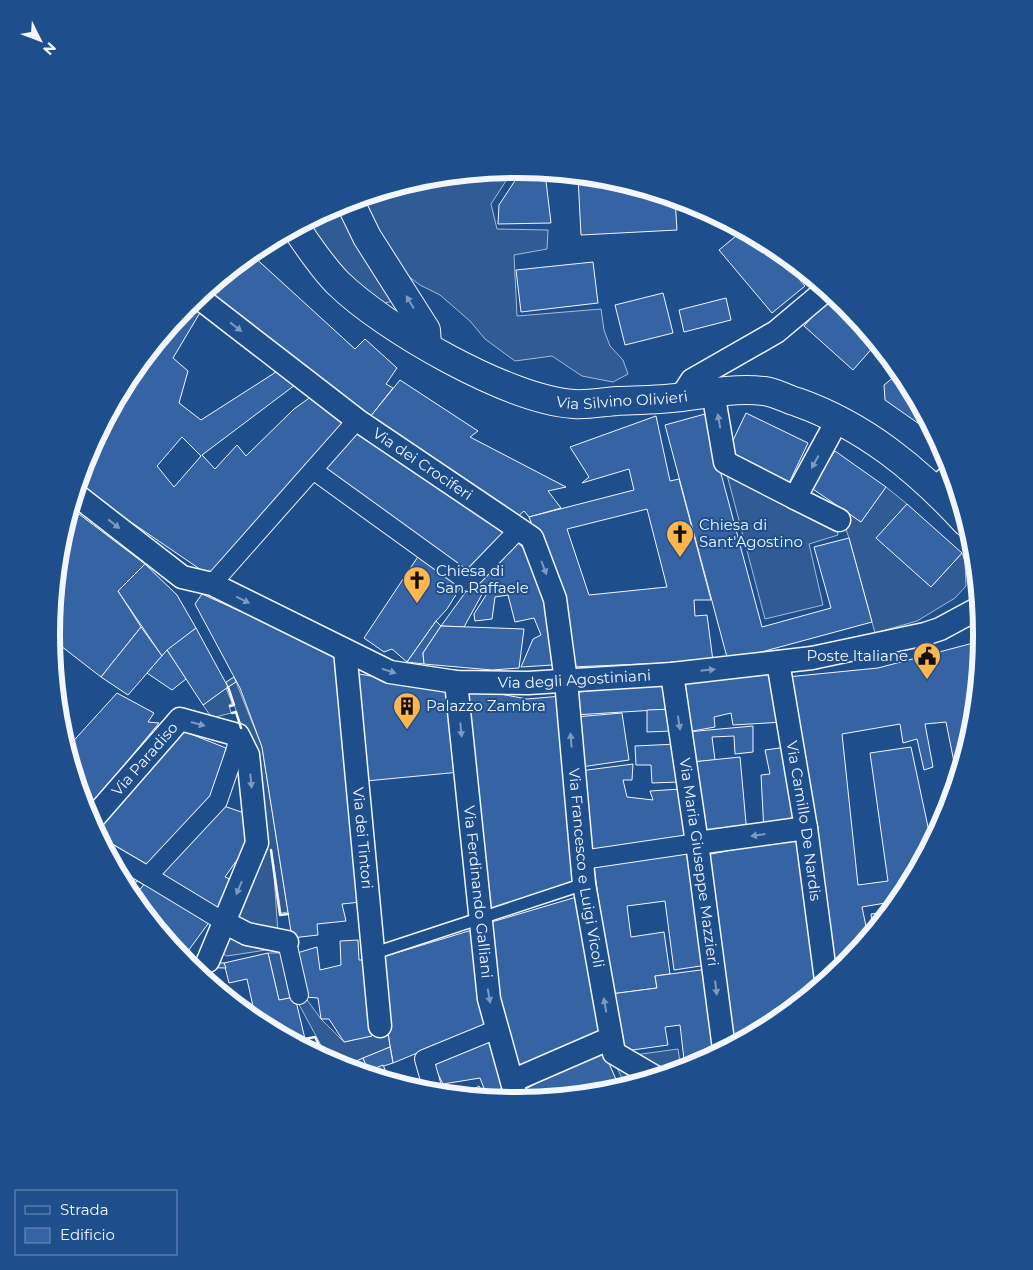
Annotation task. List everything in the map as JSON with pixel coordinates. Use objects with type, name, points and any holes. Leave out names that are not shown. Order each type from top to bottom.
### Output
[{"type":"street","points":[[353,209],[367,237],[426,330],[427,346]]},
{"type":"street","name":"Via Silvino Olivieri","points":[[300,234],[324,266],[353,297],[386,322],[427,346],[482,374],[547,399],[574,404],[681,397],[713,392],[764,391],[838,419],[863,432],[888,450],[943,481],[951,495]]},
{"type":"street","points":[[681,397],[692,380],[776,332],[820,295]]},
{"type":"street","name":"Via dei Crociferi","points":[[205,302],[356,420],[520,528],[532,538],[555,599],[566,682]]},
{"type":"street","points":[[713,392],[725,462],[839,520]]},
{"type":"street","points":[[795,498],[838,419]]},
{"type":"street","points":[[212,584],[356,420]]},
{"type":"street","points":[[313,470],[468,582],[520,528]]},
{"type":"street","name":"Via degli Agostiniani","points":[[81,498],[182,577],[212,584],[390,672],[456,682],[528,684],[566,682],[672,674],[812,658],[881,644],[940,629],[972,612]]},
{"type":"street","name":"Via dei Tintori","points":[[345,650],[380,1026]]},
{"type":"street","name":"Via Camillo De Nardis","points":[[778,662],[806,828],[825,971]]},
{"type":"street","name":"Via Maria Giuseppe Mazzieri","points":[[672,674],[723,1041]]},
{"type":"street","name":"Via Ferdinando Galliani","points":[[456,682],[479,919],[489,999],[515,1090]]},
{"type":"street","name":"Via Francesco e Luigi Vicoli","points":[[566,682],[584,884],[613,1045]]},
{"type":"street","name":"Via Paradiso","points":[[97,814],[180,719],[238,735]]},
{"type":"street","points":[[205,968],[224,922],[262,842],[248,754],[238,735]]},
{"type":"street","points":[[148,876],[218,801],[236,749],[238,735]]},
{"type":"street","points":[[582,860],[806,828]]},
{"type":"street","points":[[119,859],[247,934],[287,942],[299,995]]},
{"type":"street","points":[[431,1084],[424,1059],[497,1029]]},
{"type":"street","points":[[515,1090],[613,1045],[648,1072]]},
{"type":"lane","points":[[372,954],[584,884]]},
{"type":"shaded area","points":[[508,178],[491,204],[497,229],[548,230],[547,249],[514,255],[517,316],[601,309],[604,330],[610,346],[623,360],[628,374],[613,382],[582,376],[552,356],[515,361],[485,339],[470,321],[440,295],[420,285],[396,267],[361,206],[427,187],[457,182]]},
{"type":"shaded area","points":[[343,213],[393,301],[377,305],[362,294],[308,229]]},
{"type":"shaded area","points":[[726,471],[832,510],[838,535],[809,544],[823,605],[765,619]]},
{"type":"shaded area","points":[[886,487],[907,504],[877,538],[931,587],[962,553],[965,562],[966,586],[955,598],[917,621],[875,633],[849,538],[838,506],[861,522]]},
{"type":"shaded area","points":[[236,682],[262,747],[288,912],[281,913],[273,860],[279,948],[227,956],[221,953],[260,848],[251,754],[228,687]]},
{"type":"shaded area","points":[[226,688],[232,703],[229,705],[231,713],[212,718],[203,705]]},
{"type":"shaded area","points":[[268,953],[297,953],[305,997],[321,1019],[344,1042],[371,1036],[371,1027],[387,1025],[390,1047],[355,1062],[342,1057],[322,1047],[295,997],[279,1000]]},
{"type":"shaded area","points":[[678,1049],[680,1061],[623,1079],[612,1058]]},
{"type":"building","points":[[517,178],[546,179],[551,223],[498,224],[499,205]]},
{"type":"building","points":[[578,182],[635,194],[676,207],[677,230],[581,235]]},
{"type":"building","points":[[736,236],[770,255],[794,273],[805,286],[772,313],[719,250]]},
{"type":"building","points":[[257,259],[355,349],[365,339],[397,368],[386,384],[393,388],[370,417],[209,299]]},
{"type":"building","points":[[593,262],[598,303],[521,312],[516,270]]},
{"type":"building","points":[[663,293],[673,333],[625,345],[615,305]]},
{"type":"building","points":[[726,298],[731,320],[684,332],[679,310]]},
{"type":"building","points":[[827,301],[872,349],[853,370],[804,326]]},
{"type":"building","points":[[197,309],[201,311],[173,358],[188,371],[179,403],[201,420],[276,372],[295,385],[202,455],[215,469],[237,445],[246,456],[294,409],[312,396],[345,420],[210,576],[84,490],[107,433],[137,381],[173,334]],"holes":[[[182,437],[201,456],[174,487],[157,466]]]},
{"type":"building","points":[[893,377],[923,427],[885,400],[884,385]]},
{"type":"building","points":[[400,380],[478,431],[470,437],[566,487],[548,491],[561,508],[529,517],[524,511],[516,518],[370,417]]},
{"type":"building","points":[[746,413],[808,443],[789,483],[727,453]]},
{"type":"building","points":[[705,414],[762,627],[831,608],[814,547],[849,538],[872,622],[728,661],[665,425]]},
{"type":"building","name":"Chiesa di Sant'Agostino","points":[[656,416],[670,481],[679,479],[711,600],[694,600],[695,616],[707,615],[713,661],[571,667],[565,609],[529,517],[634,490],[629,469],[582,483],[589,477],[570,447]],"holes":[[[647,509],[667,587],[589,595],[567,529]]]},
{"type":"building","points":[[358,428],[510,529],[466,575],[324,470]]},
{"type":"building","points":[[835,451],[886,487],[861,522],[810,487]]},
{"type":"building","points":[[907,504],[962,553],[931,587],[876,538]]},
{"type":"building","points":[[77,513],[145,564],[118,591],[141,627],[101,677],[60,645],[64,575]]},
{"type":"building","points":[[518,542],[532,559],[553,624],[552,665],[521,667],[533,639],[541,635],[534,618],[515,622],[508,595],[495,597],[492,619],[475,621],[474,614],[488,592],[486,587],[464,627],[441,626],[475,579]]},
{"type":"building","name":"Chiesa di San Raffaele","points":[[423,549],[462,585],[447,609],[436,621],[407,662],[392,649],[384,652],[364,638]]},
{"type":"building","points":[[145,564],[177,595],[196,628],[162,656],[118,591]]},
{"type":"building","points":[[202,594],[339,656],[361,902],[342,904],[346,921],[317,924],[318,935],[292,938],[262,747],[240,688],[195,604]]},
{"type":"building","points":[[436,621],[441,626],[423,653],[424,664],[407,662]]},
{"type":"building","points":[[441,626],[524,629],[519,668],[492,670],[424,664],[423,653]]},
{"type":"building","points":[[141,627],[162,656],[128,695],[101,677]]},
{"type":"building","points":[[196,628],[228,687],[203,705],[167,650]]},
{"type":"building","points":[[973,643],[969,695],[954,763],[946,722],[925,724],[933,767],[924,770],[917,739],[903,743],[900,724],[842,734],[858,885],[888,881],[870,753],[911,747],[929,831],[912,863],[886,903],[862,907],[866,928],[825,971],[787,677],[878,668]]},
{"type":"building","points":[[167,650],[186,679],[172,690],[147,673]]},
{"type":"building","points":[[774,671],[784,722],[733,725],[731,713],[714,717],[715,727],[687,732],[683,680]]},
{"type":"building","name":"Palazzo Zambra","points":[[353,673],[450,689],[460,772],[366,781]]},
{"type":"building","points":[[234,677],[236,682],[228,687],[226,682]]},
{"type":"building","points":[[668,682],[672,709],[574,715],[571,693]]},
{"type":"building","points":[[463,687],[527,699],[562,696],[577,881],[487,910]]},
{"type":"building","points":[[117,693],[154,713],[148,722],[159,723],[92,803],[84,782],[73,741]]},
{"type":"building","points":[[672,709],[672,731],[647,732],[647,710]]},
{"type":"building","points":[[622,713],[629,760],[581,767],[575,717]]},
{"type":"building","points":[[753,726],[753,752],[735,754],[734,736],[712,737],[715,760],[692,762],[687,732]]},
{"type":"building","points":[[183,731],[226,748],[213,796],[148,869],[113,847],[100,822]]},
{"type":"building","points":[[677,744],[679,782],[652,783],[651,765],[636,765],[635,746]]},
{"type":"building","points":[[787,747],[802,824],[764,832],[761,775],[770,774],[765,750]]},
{"type":"building","points":[[740,757],[747,834],[697,843],[692,762]]},
{"type":"building","points":[[633,764],[632,780],[623,780],[627,797],[653,800],[650,791],[681,789],[692,840],[591,853],[580,771]]},
{"type":"building","points":[[221,805],[253,816],[246,847],[225,877],[232,880],[216,911],[159,875]]},
{"type":"building","points":[[805,836],[820,975],[770,1015],[731,1037],[706,855]]},
{"type":"building","points":[[692,853],[707,965],[674,970],[665,901],[627,906],[631,937],[664,932],[670,974],[655,976],[657,988],[611,994],[594,866]]},
{"type":"building","points":[[125,869],[140,877],[134,885]]},
{"type":"building","points":[[146,882],[210,921],[188,951],[154,913],[139,891]]},
{"type":"building","points":[[580,896],[605,1035],[513,1071],[485,924]]},
{"type":"building","points":[[879,913],[872,922],[871,914]]},
{"type":"building","points":[[472,930],[490,1023],[393,1063],[376,959]]},
{"type":"building","points":[[358,940],[359,960],[365,960],[372,1036],[344,1042],[329,1019],[321,1019],[318,998],[305,997],[297,953],[317,947],[320,970],[341,965],[340,941]]},
{"type":"building","points":[[268,953],[279,1000],[295,997],[305,1039],[253,1008],[247,979],[229,983],[224,963]]},
{"type":"building","points":[[199,962],[224,963],[226,968],[204,967]]},
{"type":"building","points":[[708,969],[718,1044],[684,1059],[680,1025],[665,1027],[668,1045],[618,1052],[611,994],[657,988],[655,976]]},
{"type":"building","points":[[493,1037],[508,1085],[496,1091],[485,1091],[480,1078],[443,1084],[431,1060]]},
{"type":"building","points":[[390,1047],[393,1063],[375,1069],[366,1066],[363,1058]]},
{"type":"building","points":[[602,1048],[617,1080],[576,1088],[520,1092]]},
{"type":"building","points":[[363,1058],[366,1066],[355,1062]]},
{"type":"building","points":[[383,1065],[386,1072],[374,1068]]},
{"type":"building","points":[[479,1086],[481,1090],[473,1090]]},
{"type":"wall","points":[[228,687],[234,705],[230,706]]},
{"type":"wall","points":[[232,713],[236,712],[241,728]]},
{"type":"wall","points":[[271,850],[280,915],[288,914]]},
{"type":"wall","points":[[305,1039],[315,1037],[320,1046]]},
{"type":"place","name":"Chiesa di Sant'Agostino","points":[[680,558]]},
{"type":"place","name":"Chiesa di San Raffaele","points":[[417,604]]},
{"type":"place","name":"Poste Italiane","points":[[927,680]]},
{"type":"place","name":"Palazzo Zambra","points":[[407,730]]}]
